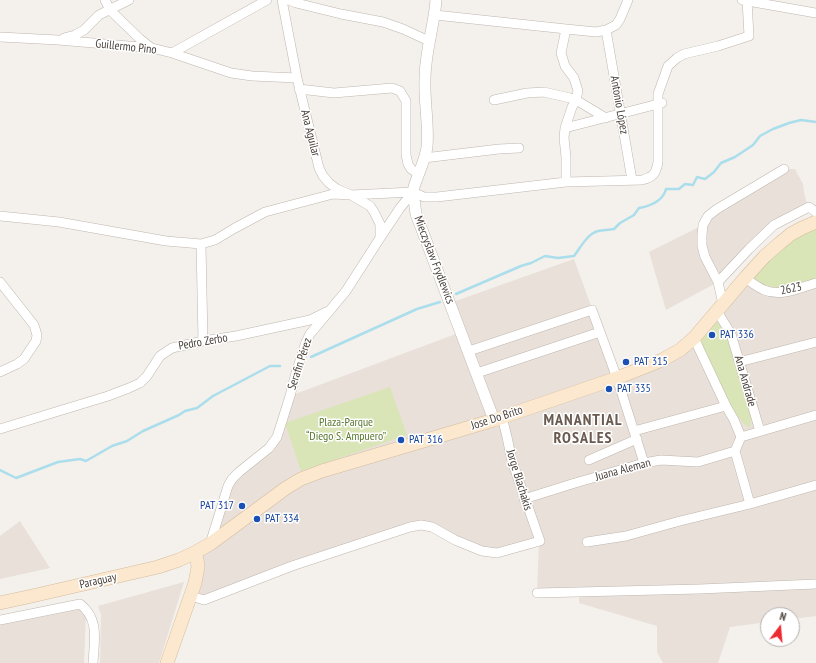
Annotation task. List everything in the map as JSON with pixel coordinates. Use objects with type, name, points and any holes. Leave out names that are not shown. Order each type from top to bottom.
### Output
[{"type":"main road","name":"Jose Do Brito","points":[[194,553],[210,544],[286,488],[301,479],[322,471],[498,418],[617,378],[662,360],[680,350],[694,338],[765,256],[780,243],[802,228],[816,222]]},
{"type":"main road","points":[[167,663],[195,583],[198,567],[197,559],[194,553]]},
{"type":"main road","name":"Paraguay","points":[[0,603],[158,567],[194,553]]},
{"type":"street","points":[[105,0],[110,10],[140,39],[152,48]]},
{"type":"street","points":[[58,40],[75,35],[84,30],[99,15],[129,0]]},
{"type":"street","points":[[172,53],[267,0]]},
{"type":"street","name":"Ana Aguilar","points":[[282,0],[296,78],[319,168],[329,183],[337,189],[370,206],[380,224],[380,238]]},
{"type":"street","points":[[289,0],[311,7],[382,22],[403,29],[429,41]]},
{"type":"street","name":"Mieczyslaw Frydlewics","points":[[436,0],[435,15],[429,41],[425,80],[428,124],[427,147],[413,192],[416,214],[477,373],[498,418]]},
{"type":"street","points":[[435,15],[596,32],[606,30],[616,25],[628,0]]},
{"type":"street","points":[[0,216],[59,222],[166,241],[201,244],[216,240],[265,212],[332,194],[351,195],[413,192],[424,198],[566,182],[642,180],[650,178],[657,171],[660,104],[658,94],[668,66],[684,54],[718,46],[749,36],[745,0],[816,12]]},
{"type":"street","points":[[566,30],[561,53],[565,66],[574,78],[578,91],[565,128],[566,182]]},
{"type":"street","name":"Antonio López","points":[[606,30],[632,180]]},
{"type":"street","name":"Guillermo Pino","points":[[0,37],[152,48],[172,53],[231,73],[252,76],[296,78]]},
{"type":"street","points":[[299,89],[334,93],[392,88],[400,91],[406,101],[407,160],[411,169],[418,174]]},
{"type":"street","points":[[494,100],[527,93],[544,92],[576,100],[606,118]]},
{"type":"street","points":[[565,128],[660,104]]},
{"type":"street","points":[[424,158],[519,148]]},
{"type":"street","name":"Ana Andrade","points":[[760,431],[731,334],[720,307],[718,282],[705,257],[702,246],[703,225],[708,216],[717,209],[784,169]]},
{"type":"street","name":"Serafin Pérez","points":[[210,544],[228,486],[232,479],[268,448],[276,437],[306,342],[310,334],[346,291],[400,208],[413,192]]},
{"type":"street","points":[[718,282],[774,225],[809,207],[816,212]]},
{"type":"street","points":[[201,244],[203,341]]},
{"type":"street","name":"2623","points":[[745,278],[762,290],[774,293],[787,292],[816,283]]},
{"type":"street","points":[[0,282],[34,325],[37,335],[36,341],[24,359],[0,372]]},
{"type":"street","name":"Pedro Zerbo","points":[[0,429],[130,388],[140,383],[147,376],[160,356],[172,348],[310,320],[330,310]]},
{"type":"street","points":[[469,351],[592,310],[617,378],[644,463]]},
{"type":"street","points":[[477,373],[600,332]]},
{"type":"street","points":[[694,338],[741,437],[735,451],[750,504]]},
{"type":"street","points":[[739,362],[816,342]]},
{"type":"street","points":[[589,460],[636,435],[726,406]]},
{"type":"street","points":[[741,437],[816,414]]},
{"type":"street","name":"Jorge Blachakis","points":[[191,596],[204,600],[292,566],[410,527],[421,525],[432,527],[455,540],[482,551],[497,553],[540,542],[512,461],[507,437],[498,418]]},
{"type":"street","name":"Juana Aleman","points":[[524,499],[644,463],[661,460],[698,462],[735,451]]},
{"type":"street","points":[[587,542],[626,536],[750,504],[816,485]]},
{"type":"street","points":[[537,593],[700,589],[816,584]]},
{"type":"street","points":[[0,620],[80,604],[89,613],[95,629],[93,663]]},
{"type":"shaded area","points":[[784,169],[795,169],[803,184],[807,204],[774,225],[718,282],[666,310],[649,252],[703,225],[708,216]]},
{"type":"shaded area","points":[[816,233],[816,616],[800,618],[800,607],[760,607],[760,623],[730,627],[718,663],[663,663],[657,652],[657,626],[579,603],[579,593],[537,593],[539,542],[497,553],[421,525],[204,600],[191,596],[197,559],[210,544],[228,486],[269,448],[290,396],[461,332],[450,303],[574,259],[617,378],[662,360],[794,242]]},
{"type":"shaded area","points":[[20,521],[50,568],[0,579],[0,536]]},
{"type":"shaded area","points":[[184,582],[159,663],[100,663],[101,615],[98,606]]},
{"type":"shaded area","points":[[81,609],[86,612],[84,663],[0,663],[0,625]]},
{"type":"green space","points":[[816,227],[816,279],[784,289],[767,286],[752,279],[779,249]]},
{"type":"green space","points":[[716,317],[728,336],[751,418],[750,428],[744,424],[731,407],[699,341]]},
{"type":"green space","name":"Plaza-Parque “Diego S. Ampuero”","points":[[390,387],[407,435],[301,471],[285,423]]},
{"type":"waterway","points":[[456,294],[545,256],[558,258],[574,256],[584,241],[594,233],[614,229],[620,223],[634,215],[639,208],[659,200],[666,189],[679,189],[685,184],[693,185],[697,177],[705,179],[714,172],[721,163],[735,157],[753,145],[760,136],[789,123],[801,120],[816,122]]},
{"type":"waterway","points":[[311,357],[417,309],[440,302]]},
{"type":"waterway","points":[[0,470],[16,478],[58,462],[80,459],[86,461],[112,446],[127,441],[143,431],[185,411],[197,408],[213,396],[270,366],[280,366]]},
{"type":"place","name":"PAT 336","points":[[712,335]]},
{"type":"place","name":"PAT 315","points":[[626,362]]},
{"type":"place","name":"PAT 335","points":[[609,389]]},
{"type":"place","name":"PAT 316","points":[[401,440]]},
{"type":"place","name":"PAT 317","points":[[242,506]]},
{"type":"place","name":"PAT 334","points":[[257,519]]},
{"type":"district","name":"MANANTIAL ROSALES","points":[[583,429]]}]
